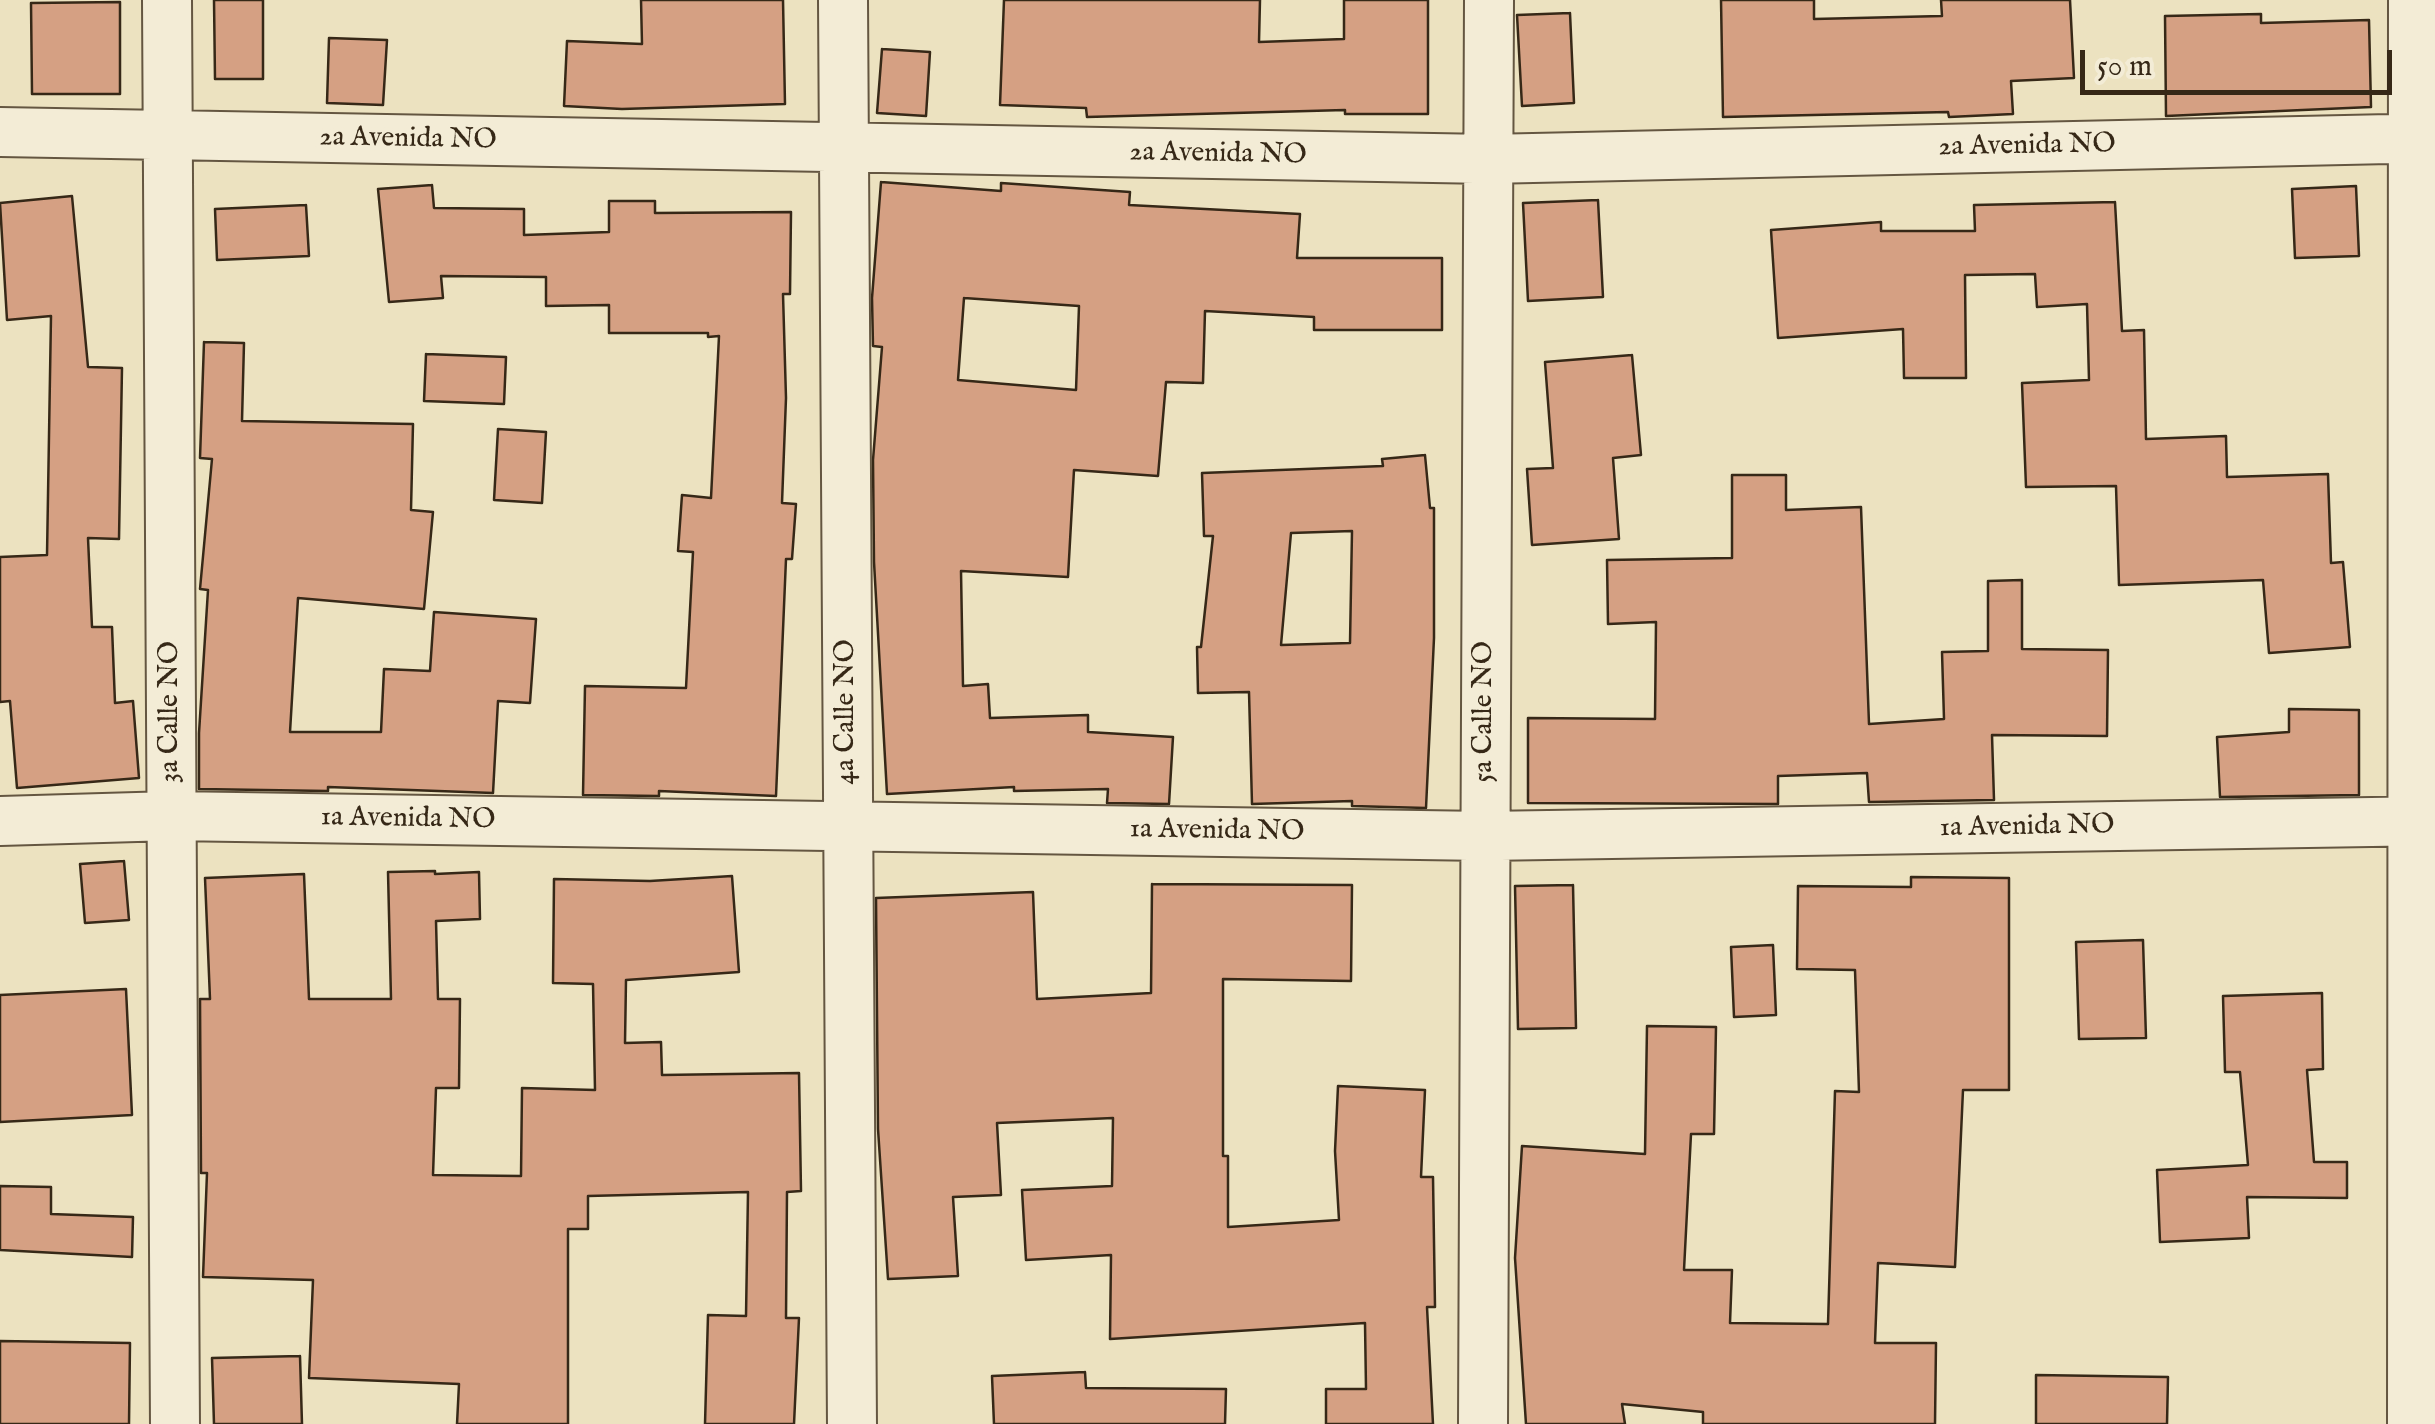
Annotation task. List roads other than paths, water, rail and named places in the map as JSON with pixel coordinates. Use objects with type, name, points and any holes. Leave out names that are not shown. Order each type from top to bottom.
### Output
[{"type":"street","name":"3a Calle NO","points":[[167,0],[174,1424]]},
{"type":"street","name":"4a Calle NO","points":[[843,0],[852,1424]]},
{"type":"street","name":"5a Calle NO","points":[[1483,1424],[1488,0]]},
{"type":"street","points":[[2412,1424],[2422,821],[2423,138],[2413,0]]},
{"type":"street","name":"2a Avenida NO","points":[[0,132],[1488,159],[2423,138]]},
{"type":"street","name":"1a Avenida NO","points":[[0,820],[171,816],[1485,836],[2422,821]]}]
